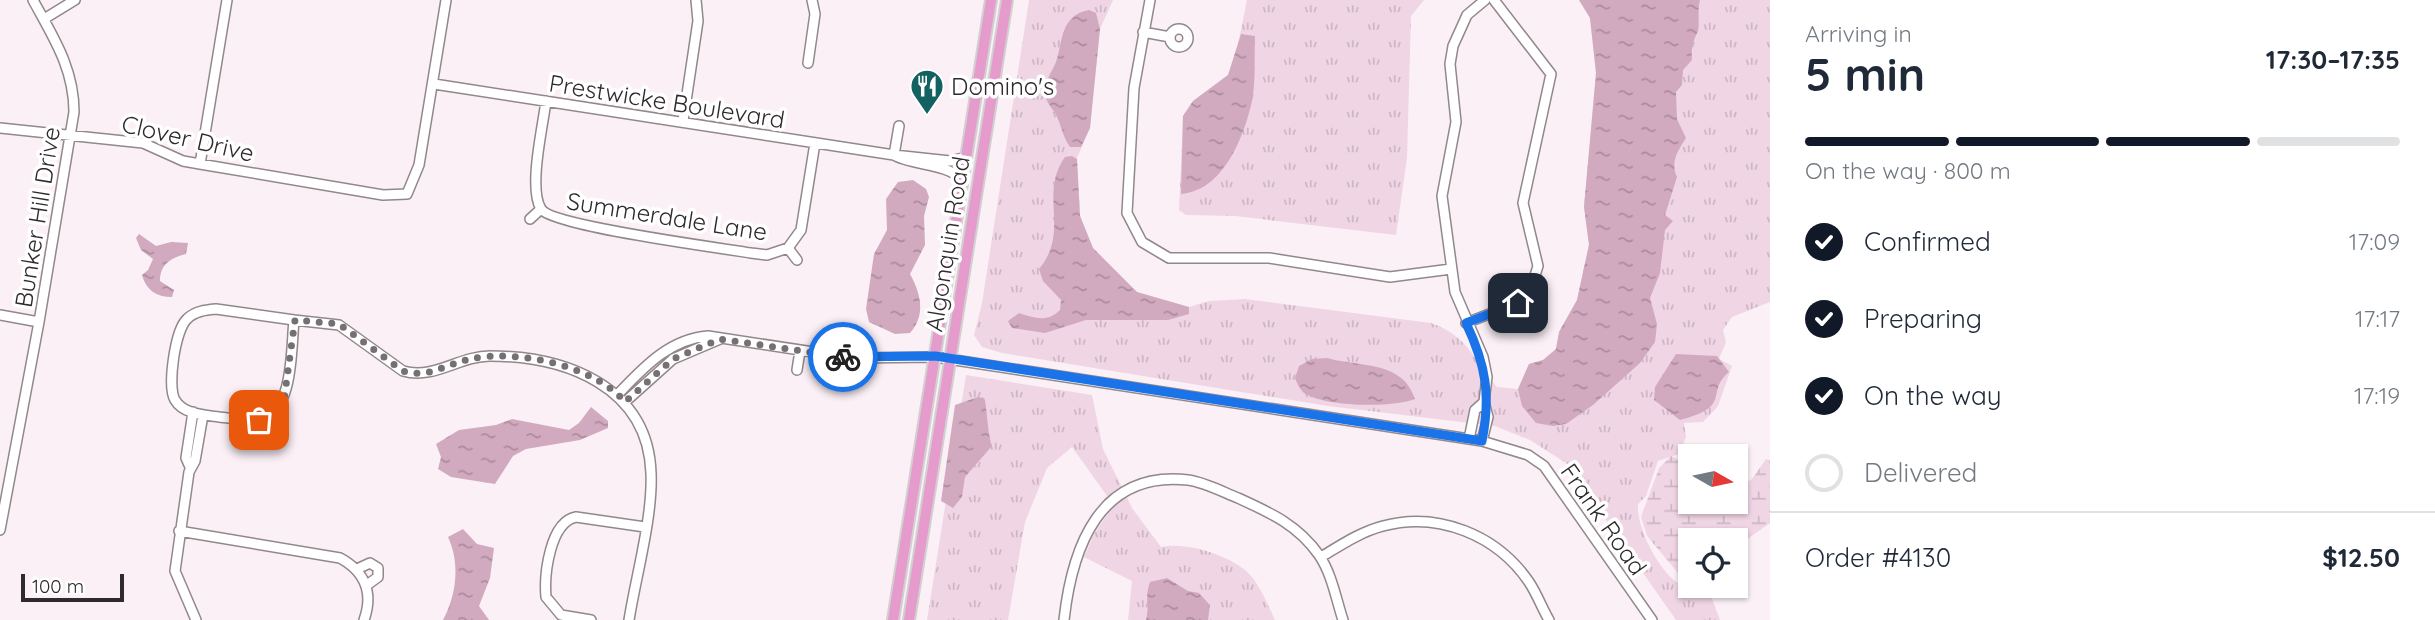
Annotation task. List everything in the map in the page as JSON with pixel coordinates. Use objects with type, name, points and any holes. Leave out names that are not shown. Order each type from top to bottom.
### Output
[{"type":"main road","points":[[893,620],[991,0]]},
{"type":"main road","name":"Algonquin Road","points":[[909,620],[1007,0]]},
{"type":"street","name":"Bunker Hill Drive","points":[[0,530],[40,322],[71,134],[72,88],[60,46],[33,0]]},
{"type":"street","points":[[44,19],[75,0]]},
{"type":"street","points":[[200,164],[227,0]]},
{"type":"street","points":[[434,83],[446,0]]},
{"type":"street","points":[[683,121],[698,21],[696,0]]},
{"type":"street","points":[[808,63],[814,14],[812,0]]},
{"type":"street","points":[[1150,0],[1134,88],[1127,213],[1142,242],[1169,258],[1269,257],[1390,277],[1451,269]]},
{"type":"street","points":[[1482,441],[1487,377],[1482,357],[1455,292],[1441,196],[1456,122],[1450,64],[1453,46],[1467,15],[1485,0]]},
{"type":"street","points":[[1466,323],[1518,303],[1531,288],[1538,266],[1524,203],[1551,74],[1494,0]]},
{"type":"street","points":[[1143,32],[1170,37]]},
{"type":"street","name":"Clover Drive","points":[[0,128],[144,143],[183,161],[383,195],[407,194],[419,165],[434,83]]},
{"type":"street","name":"Prestwicke Boulevard","points":[[434,83],[894,155],[950,161],[967,157]]},
{"type":"street","name":"Summerdale Lane","points":[[546,101],[536,183],[541,209],[553,218],[751,253],[767,255],[788,248],[801,230],[814,143]]},
{"type":"street","points":[[894,155],[899,126]]},
{"type":"street","name":"Prestwicke Boulevard","points":[[894,155],[904,161],[956,173],[962,186]]},
{"type":"street","name":"Summerdale Lane","points":[[530,219],[541,209]]},
{"type":"street","name":"Summerdale Lane","points":[[788,248],[797,260]]},
{"type":"street","points":[[295,320],[284,400],[279,410],[259,420],[198,414],[181,407],[172,391],[177,337],[185,320],[192,314],[216,309],[339,324],[403,371],[415,375],[430,373],[467,359],[508,357],[578,370],[618,394],[643,436],[650,463],[645,527],[629,620]]},
{"type":"street","points":[[0,315],[40,322]]},
{"type":"street","name":"Frank Road","points":[[618,394],[662,352],[699,337],[853,358],[935,356],[1482,441],[1528,455],[1544,466],[1652,620]]},
{"type":"street","points":[[625,402],[673,359],[720,339]]},
{"type":"street","points":[[797,370],[800,351]]},
{"type":"street","points":[[1469,439],[1475,410],[1485,403]]},
{"type":"street","points":[[196,620],[175,571],[190,467],[195,461],[198,414]]},
{"type":"street","points":[[1063,620],[1075,563],[1094,519],[1117,496],[1150,481],[1190,480],[1279,516],[1296,528],[1321,557],[1343,620]]},
{"type":"street","points":[[591,620],[561,615],[546,597],[557,529],[566,520],[576,517],[645,527]]},
{"type":"street","points":[[1321,557],[1358,535],[1384,526],[1415,522],[1445,524],[1480,536],[1508,556],[1529,582],[1549,620]]},
{"type":"street","points":[[179,531],[330,555],[357,569],[367,585],[368,601],[364,620]]},
{"type":"street","points":[[357,569],[370,564],[378,568],[378,577],[367,585]]},
{"type":"green space","points":[[1029,0],[1113,0],[1100,29],[1090,128],[1077,158],[1080,216],[1093,248],[1119,276],[1137,292],[1189,307],[1209,301],[1245,299],[1431,323],[1463,342],[1497,387],[1518,389],[1529,364],[1543,360],[1556,349],[1559,332],[1577,300],[1589,244],[1584,207],[1596,73],[1590,18],[1579,0],[1770,0],[1770,302],[1732,317],[1723,330],[1726,342],[1719,359],[1732,366],[1718,406],[1703,422],[1684,423],[1686,437],[1683,444],[1678,444],[1678,454],[1658,461],[1646,496],[1638,504],[1646,539],[1660,564],[1678,583],[1678,598],[1712,598],[1720,620],[1676,620],[1566,463],[1530,440],[1495,426],[1328,406],[1002,353],[982,347],[974,335],[982,303]]},
{"type":"green space","points":[[1247,0],[1424,0],[1411,16],[1407,158],[1396,235],[1235,216],[1186,215],[1179,210],[1183,116],[1193,101],[1228,75],[1235,59]]},
{"type":"green space","points":[[966,375],[1092,395],[1103,449],[1132,508],[1161,547],[1185,546],[1198,549],[1238,565],[1255,581],[1275,620],[1128,620],[1132,581],[1084,557],[1094,534],[1109,512],[1101,503],[1107,496],[1072,447],[1047,468],[1025,522],[1008,620],[927,620]]},
{"type":"green space","points":[[1671,456],[1678,460],[1678,514],[1748,514],[1748,482],[1766,459],[1770,460],[1770,523],[1748,539],[1748,528],[1678,528],[1678,573],[1647,536],[1641,517],[1659,468]]},
{"type":"water","points":[[1579,0],[1700,0],[1699,28],[1693,45],[1692,60],[1683,70],[1682,85],[1676,92],[1677,119],[1686,138],[1675,161],[1677,177],[1665,215],[1673,221],[1665,230],[1660,273],[1650,298],[1657,324],[1655,342],[1640,363],[1593,405],[1566,424],[1553,426],[1536,423],[1522,406],[1518,389],[1529,364],[1543,360],[1556,349],[1559,332],[1577,300],[1589,245],[1584,207],[1596,73],[1590,18]]},
{"type":"water","points":[[1089,10],[1096,13],[1100,29],[1090,128],[1081,147],[1070,147],[1047,100],[1045,89],[1056,62],[1064,30],[1073,17]]},
{"type":"water","points":[[1241,34],[1255,36],[1253,93],[1243,130],[1220,173],[1196,191],[1181,194],[1183,116],[1193,101],[1228,75]]},
{"type":"water","points":[[1072,156],[1077,159],[1080,216],[1093,248],[1137,292],[1189,307],[1189,314],[1168,320],[1086,320],[1045,333],[1012,328],[1008,321],[1019,313],[1045,318],[1060,310],[1061,300],[1043,281],[1039,269],[1053,240],[1053,199],[1057,171],[1065,157]]},
{"type":"water","points":[[913,180],[926,189],[929,197],[924,216],[925,245],[910,274],[917,289],[920,312],[910,333],[895,334],[869,322],[866,309],[874,254],[887,230],[886,199],[898,182]]},
{"type":"water","points":[[139,234],[156,246],[171,242],[188,243],[186,254],[171,260],[162,270],[160,281],[174,290],[172,297],[161,296],[146,285],[142,275],[148,270],[153,259],[141,250],[136,238]]},
{"type":"water","points":[[1676,354],[1717,356],[1729,372],[1718,386],[1713,404],[1707,410],[1680,420],[1654,400],[1655,387]]},
{"type":"water","points":[[1327,358],[1390,371],[1401,377],[1415,399],[1391,404],[1359,405],[1327,401],[1304,393],[1295,378],[1299,366],[1312,359]]},
{"type":"water","points":[[978,397],[984,398],[985,401],[992,446],[965,477],[962,497],[953,508],[941,501],[955,405]]},
{"type":"water","points":[[591,407],[608,421],[608,428],[580,440],[526,449],[513,456],[495,484],[451,477],[438,469],[441,457],[436,444],[459,430],[496,425],[512,419],[569,430],[579,423]]},
{"type":"water","points":[[463,529],[477,544],[494,548],[490,578],[479,606],[489,620],[443,620],[451,600],[455,578],[454,557],[448,537]]},
{"type":"water","points":[[1167,578],[1188,591],[1199,593],[1210,605],[1208,620],[1146,620],[1150,582]]},
{"type":"way so far","points":[[259,420],[279,410],[284,400],[295,320],[339,324],[403,371],[415,375],[430,373],[467,359],[488,356],[526,359],[578,370],[606,385],[625,402],[673,359],[720,339],[843,357]]},
{"type":"place","name":"Domino's","points":[[927,116]]},
{"type":"route","points":[[843,357],[935,356],[1482,441],[1488,416],[1484,402],[1487,377],[1482,357],[1466,323],[1518,303]]}]
